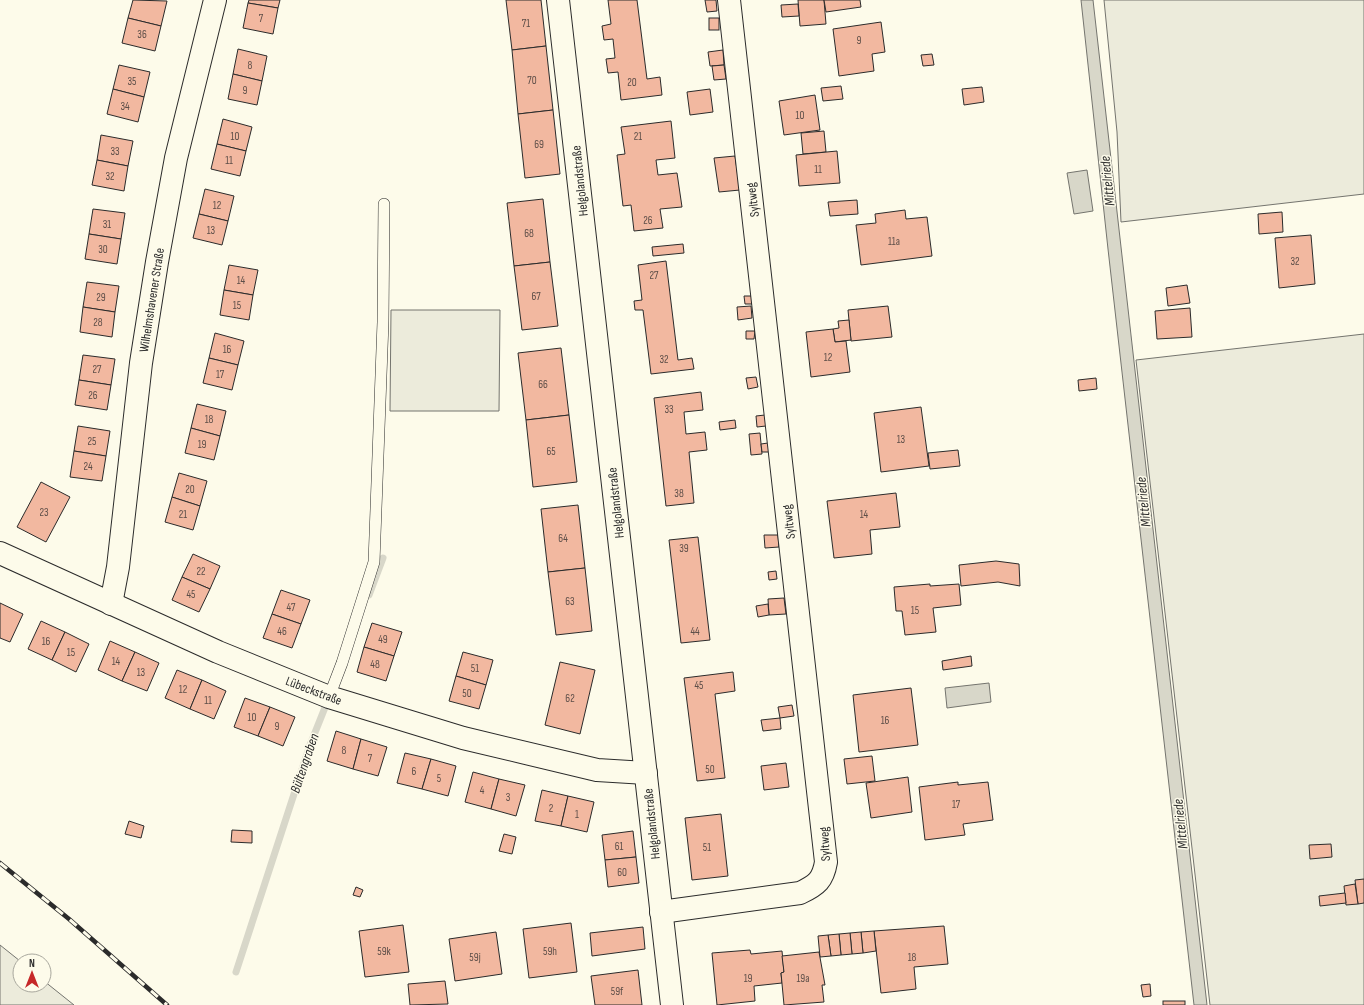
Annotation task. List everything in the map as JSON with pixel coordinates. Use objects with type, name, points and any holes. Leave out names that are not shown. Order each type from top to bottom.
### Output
[{"type":"street","name":"Wilhelmshavener Straße","points":[[110,604],[118,567],[141,363],[157,262],[176,158],[215,0]]},
{"type":"street","name":"Helgolandstraße","points":[[558,0],[672,1005]]},
{"type":"street","name":"Syltweg","points":[[661,912],[800,893],[819,881],[824,874],[826,862],[729,0]]},
{"type":"street","name":"Lübeckstraße","points":[[0,553],[218,652],[328,697],[463,738],[545,758],[597,770],[646,773]]},
{"type":"lane","points":[[328,697],[342,663],[374,562],[382,344],[384,204]]},
{"type":"shaded area","points":[[1104,0],[1364,0],[1364,194],[1121,222],[1117,132]]},
{"type":"shaded area","points":[[391,310],[500,310],[499,411],[390,411]]},
{"type":"shaded area","points":[[1364,334],[1364,1005],[1210,1005],[1136,360]]},
{"type":"shaded area","points":[[0,945],[12,955],[12,993],[52,993],[52,987],[74,1005],[0,1005]]},
{"type":"water","name":"Mittelriede","points":[[1081,0],[1093,0],[1207,1005],[1194,1005]]},
{"type":"water","points":[[1087,170],[1093,211],[1074,214],[1067,173]]},
{"type":"water","points":[[989,683],[991,702],[947,708],[945,688]]},
{"type":"building","points":[[133,0],[167,1],[161,26],[128,18]]},
{"type":"building","points":[[249,0],[280,0],[278,8],[248,3]]},
{"type":"building","points":[[506,0],[541,0],[546,46],[512,50]]},
{"type":"building","points":[[608,0],[637,0],[647,79],[660,77],[662,95],[621,100],[618,72],[608,73],[606,59],[615,58],[613,39],[604,40],[602,26],[611,24]]},
{"type":"building","points":[[705,0],[716,0],[717,11],[707,12]]},
{"type":"building","points":[[798,0],[824,0],[826,24],[800,26]]},
{"type":"building","points":[[824,0],[860,0],[861,7],[826,12]]},
{"type":"building","points":[[248,3],[278,8],[273,34],[243,28]]},
{"type":"building","points":[[798,4],[799,16],[782,17],[781,5]]},
{"type":"building","points":[[128,18],[161,26],[155,51],[122,43]]},
{"type":"building","points":[[709,18],[719,18],[719,30],[709,30]]},
{"type":"building","points":[[881,22],[885,52],[872,54],[874,71],[839,76],[833,29]]},
{"type":"building","points":[[546,46],[553,110],[518,114],[512,50]]},
{"type":"building","points":[[238,49],[267,56],[262,81],[233,74]]},
{"type":"building","points":[[723,50],[724,65],[710,66],[708,52]]},
{"type":"building","points":[[932,54],[934,65],[923,66],[921,55]]},
{"type":"building","points":[[119,65],[150,72],[144,97],[113,89]]},
{"type":"building","points":[[724,65],[726,79],[714,80],[712,66]]},
{"type":"building","points":[[233,74],[262,81],[257,105],[228,99]]},
{"type":"building","points":[[841,86],[843,99],[823,101],[821,88]]},
{"type":"building","points":[[982,87],[984,102],[964,105],[962,89]]},
{"type":"building","points":[[113,89],[144,97],[138,122],[107,114]]},
{"type":"building","points":[[710,89],[713,112],[690,115],[687,92]]},
{"type":"building","points":[[815,95],[820,130],[784,135],[779,101]]},
{"type":"building","points":[[553,110],[560,174],[525,178],[518,114]]},
{"type":"building","points":[[223,119],[252,127],[246,151],[217,144]]},
{"type":"building","points":[[671,121],[675,158],[656,160],[658,175],[677,173],[682,207],[660,209],[663,228],[634,231],[631,205],[623,206],[617,155],[625,154],[621,127]]},
{"type":"building","points":[[824,131],[826,152],[803,154],[801,133]]},
{"type":"building","points":[[101,135],[133,141],[128,166],[97,160]]},
{"type":"building","points":[[217,144],[246,151],[240,176],[211,169]]},
{"type":"building","points":[[837,151],[840,183],[799,186],[796,155]]},
{"type":"building","points":[[735,156],[740,190],[719,192],[714,158]]},
{"type":"building","points":[[97,160],[128,166],[124,191],[92,185]]},
{"type":"building","points":[[205,189],[234,196],[228,221],[199,214]]},
{"type":"building","points":[[543,199],[550,262],[514,266],[507,203]]},
{"type":"building","points":[[857,200],[858,214],[830,216],[828,202]]},
{"type":"building","points":[[93,209],[125,213],[121,239],[89,234]]},
{"type":"building","points":[[905,210],[906,219],[927,217],[932,256],[861,265],[856,225],[876,223],[875,214]]},
{"type":"building","points":[[1282,212],[1283,232],[1259,234],[1258,214]]},
{"type":"building","points":[[199,214],[228,221],[222,245],[193,238]]},
{"type":"building","points":[[89,234],[121,239],[117,264],[85,259]]},
{"type":"building","points":[[1311,235],[1315,284],[1279,288],[1275,238]]},
{"type":"building","points":[[683,244],[684,253],[653,256],[652,247]]},
{"type":"building","points":[[666,261],[678,360],[692,358],[694,369],[651,374],[643,310],[635,310],[634,301],[642,300],[638,265]]},
{"type":"building","points":[[550,262],[558,326],[522,330],[514,266]]},
{"type":"building","points":[[229,265],[258,270],[253,295],[224,290]]},
{"type":"building","points":[[87,282],[119,286],[115,312],[83,307]]},
{"type":"building","points":[[1187,285],[1190,303],[1168,306],[1166,288]]},
{"type":"building","points":[[224,290],[253,295],[249,320],[220,315]]},
{"type":"building","points":[[744,296],[752,296],[752,304],[745,304]]},
{"type":"building","points":[[751,306],[752,318],[738,320],[737,307]]},
{"type":"building","points":[[888,306],[892,337],[851,341],[848,310]]},
{"type":"building","points":[[83,307],[115,312],[112,337],[80,332]]},
{"type":"building","points":[[1190,308],[1192,337],[1157,339],[1155,311]]},
{"type":"building","points":[[849,320],[851,340],[835,342],[833,329],[839,328],[838,321]]},
{"type":"building","points":[[833,329],[835,342],[846,341],[850,372],[811,377],[806,332]]},
{"type":"building","points":[[746,331],[755,331],[754,339],[746,339]]},
{"type":"building","points":[[215,333],[244,341],[238,365],[209,358]]},
{"type":"building","points":[[561,348],[569,415],[526,420],[518,353]]},
{"type":"building","points":[[83,355],[115,359],[111,385],[79,380]]},
{"type":"building","points":[[209,358],[238,365],[232,390],[203,383]]},
{"type":"building","points":[[756,377],[758,387],[748,389],[746,378]]},
{"type":"building","points":[[1096,378],[1097,389],[1079,391],[1078,380]]},
{"type":"building","points":[[79,380],[111,385],[107,410],[75,405]]},
{"type":"building","points":[[701,392],[703,410],[684,412],[686,434],[705,432],[707,450],[689,452],[694,503],[666,506],[654,398]]},
{"type":"building","points":[[197,404],[226,411],[220,436],[191,428]]},
{"type":"building","points":[[921,407],[929,466],[881,472],[874,413]]},
{"type":"building","points":[[569,415],[577,482],[533,487],[526,420]]},
{"type":"building","points":[[765,415],[766,426],[757,427],[756,416]]},
{"type":"building","points":[[735,420],[736,428],[720,430],[719,422]]},
{"type":"building","points":[[78,426],[110,431],[106,456],[74,451]]},
{"type":"building","points":[[191,428],[220,436],[214,460],[185,453]]},
{"type":"building","points":[[760,433],[762,454],[751,455],[749,434]]},
{"type":"building","points":[[768,443],[769,452],[762,452],[761,444]]},
{"type":"building","points":[[958,450],[960,466],[930,469],[928,453]]},
{"type":"building","points":[[74,451],[106,456],[102,481],[70,477]]},
{"type":"building","points":[[179,473],[207,481],[200,506],[172,497]]},
{"type":"building","points":[[41,482],[70,497],[46,542],[17,527]]},
{"type":"building","points":[[896,493],[900,527],[870,530],[872,554],[834,558],[827,501]]},
{"type":"building","points":[[172,497],[200,506],[193,530],[165,522]]},
{"type":"building","points":[[578,505],[585,568],[548,572],[541,509]]},
{"type":"building","points":[[764,535],[778,535],[779,547],[765,548]]},
{"type":"building","points":[[698,537],[710,640],[681,643],[669,540]]},
{"type":"building","points":[[193,554],[220,566],[210,589],[182,577]]},
{"type":"building","points":[[996,561],[1019,564],[1020,586],[998,582],[961,586],[959,565]]},
{"type":"building","points":[[585,568],[592,631],[556,635],[548,572]]},
{"type":"building","points":[[776,571],[777,579],[769,580],[768,572]]},
{"type":"building","points":[[182,577],[210,589],[199,612],[172,600]]},
{"type":"building","points":[[930,584],[930,586],[959,584],[961,605],[933,608],[936,632],[905,635],[902,611],[896,611],[894,587]]},
{"type":"building","points":[[281,590],[310,600],[301,624],[272,614]]},
{"type":"building","points":[[784,598],[786,614],[769,615],[768,599]]},
{"type":"building","points":[[0,603],[23,614],[10,642],[0,638]]},
{"type":"building","points":[[768,604],[769,615],[758,617],[756,606]]},
{"type":"building","points":[[272,614],[301,624],[292,648],[263,638]]},
{"type":"building","points":[[41,621],[65,632],[52,660],[28,649]]},
{"type":"building","points":[[372,623],[402,632],[394,656],[364,647]]},
{"type":"building","points":[[65,632],[89,644],[76,672],[52,660]]},
{"type":"building","points":[[110,641],[135,652],[122,681],[98,670]]},
{"type":"building","points":[[364,647],[394,656],[386,681],[357,672]]},
{"type":"building","points":[[135,652],[159,663],[147,691],[122,681]]},
{"type":"building","points":[[463,652],[493,660],[486,685],[456,676]]},
{"type":"building","points":[[971,656],[972,666],[943,670],[942,661]]},
{"type":"building","points":[[560,662],[595,670],[580,734],[545,725]]},
{"type":"building","points":[[177,670],[202,680],[190,709],[165,698]]},
{"type":"building","points":[[733,672],[735,691],[715,694],[725,778],[697,781],[684,678]]},
{"type":"building","points":[[456,676],[486,685],[479,709],[449,701]]},
{"type":"building","points":[[202,680],[226,691],[214,719],[190,709]]},
{"type":"building","points":[[911,688],[918,745],[859,752],[853,695]]},
{"type":"building","points":[[245,698],[270,707],[258,736],[234,727]]},
{"type":"building","points":[[792,705],[794,716],[780,718],[778,707]]},
{"type":"building","points":[[270,707],[295,717],[283,746],[258,736]]},
{"type":"building","points":[[780,718],[781,729],[763,731],[761,720]]},
{"type":"building","points":[[336,731],[361,739],[353,769],[327,761]]},
{"type":"building","points":[[361,739],[387,747],[378,776],[353,769]]},
{"type":"building","points":[[405,753],[431,759],[422,789],[397,783]]},
{"type":"building","points":[[872,756],[875,781],[847,784],[844,759]]},
{"type":"building","points":[[431,759],[456,766],[448,796],[422,789]]},
{"type":"building","points":[[786,763],[789,787],[764,790],[761,766]]},
{"type":"building","points":[[473,772],[499,779],[491,809],[465,802]]},
{"type":"building","points":[[908,777],[912,812],[871,818],[866,783]]},
{"type":"building","points":[[499,779],[525,785],[516,816],[491,809]]},
{"type":"building","points":[[958,782],[958,785],[988,782],[993,820],[963,824],[965,835],[925,840],[919,787]]},
{"type":"building","points":[[542,790],[568,796],[561,826],[535,821]]},
{"type":"building","points":[[568,796],[594,802],[587,832],[561,826]]},
{"type":"building","points":[[721,814],[728,876],[692,880],[685,818]]},
{"type":"building","points":[[129,821],[144,826],[141,838],[125,834]]},
{"type":"building","points":[[232,830],[252,831],[252,843],[231,842]]},
{"type":"building","points":[[633,831],[636,857],[605,860],[602,835]]},
{"type":"building","points":[[504,834],[516,837],[512,854],[499,851]]},
{"type":"building","points":[[1331,844],[1332,857],[1310,859],[1309,845]]},
{"type":"building","points":[[636,857],[639,883],[608,887],[605,860]]},
{"type":"building","points":[[1364,879],[1364,903],[1358,904],[1355,880]]},
{"type":"building","points":[[1355,884],[1358,904],[1346,905],[1344,886]]},
{"type":"building","points":[[356,887],[363,890],[360,897],[353,895]]},
{"type":"building","points":[[1345,893],[1346,903],[1320,906],[1319,896]]},
{"type":"building","points":[[571,923],[577,972],[529,978],[523,929]]},
{"type":"building","points":[[403,925],[409,972],[365,977],[359,931]]},
{"type":"building","points":[[944,926],[948,964],[914,967],[916,989],[881,993],[874,931]]},
{"type":"building","points":[[643,927],[645,949],[592,956],[590,933]]},
{"type":"building","points":[[874,931],[876,951],[863,953],[861,932]]},
{"type":"building","points":[[496,932],[502,974],[455,981],[449,939]]},
{"type":"building","points":[[861,932],[863,953],[852,954],[850,933]]},
{"type":"building","points":[[850,933],[852,954],[841,955],[839,934]]},
{"type":"building","points":[[839,934],[841,955],[831,956],[828,935]]},
{"type":"building","points":[[828,935],[831,956],[820,957],[818,936]]},
{"type":"building","points":[[750,950],[751,954],[782,951],[784,972],[781,973],[782,983],[754,986],[755,1001],[717,1005],[712,953]]},
{"type":"building","points":[[819,952],[825,985],[822,985],[824,1002],[784,1005],[781,973],[784,972],[782,956]]},
{"type":"building","points":[[638,970],[642,1005],[595,1005],[591,976]]},
{"type":"building","points":[[445,981],[448,1004],[410,1005],[408,984]]},
{"type":"building","points":[[1150,984],[1151,996],[1143,997],[1141,985]]},
{"type":"building","points":[[1163,1001],[1185,1001],[1185,1005],[1163,1005]]},
{"type":"waterway","name":"Bültengraben","points":[[369,595],[383,558]]},
{"type":"waterway","name":"Bültengraben","points":[[236,972],[310,745],[328,700]]},
{"type":"railway","points":[[0,863],[69,919],[167,1005]]}]
